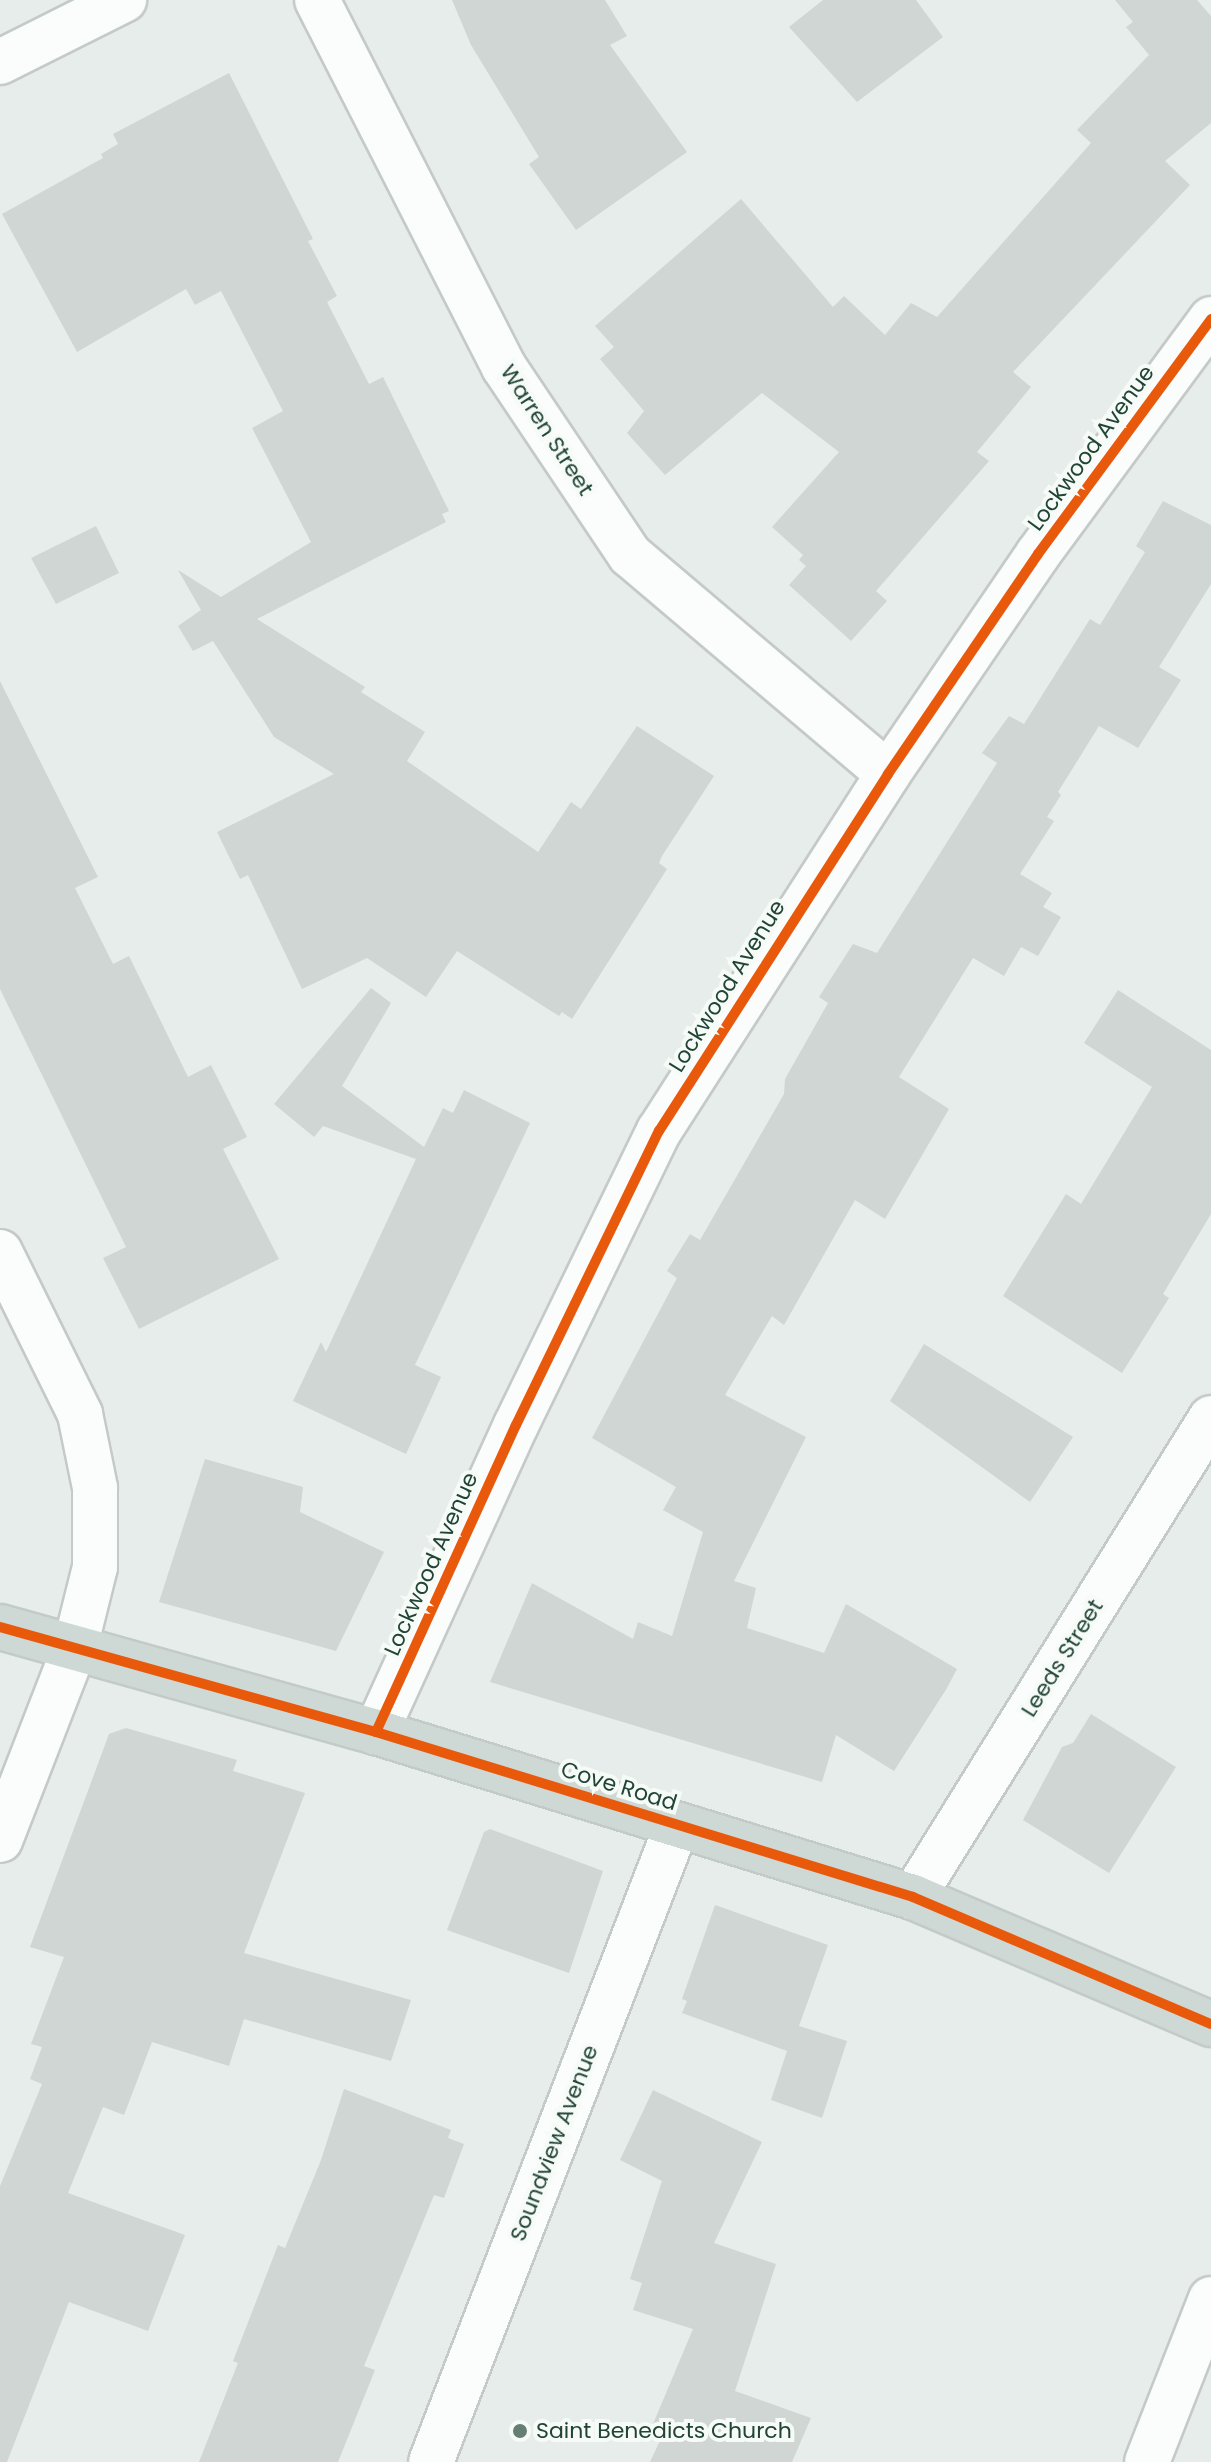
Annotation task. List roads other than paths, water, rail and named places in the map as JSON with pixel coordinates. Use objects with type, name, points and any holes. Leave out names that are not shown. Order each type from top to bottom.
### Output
[{"type":"main road","name":"Cove Road","points":[[0,1627],[376,1732],[913,1897],[1211,2024]]},
{"type":"street","points":[[0,62],[124,0]]},
{"type":"street","name":"Warren Street","points":[[317,0],[504,367],[630,555],[888,774]]},
{"type":"street","name":"Lockwood Avenue","points":[[376,1732],[516,1425],[659,1131],[888,774],[1038,554],[1211,319]]},
{"type":"street","points":[[0,1252],[80,1414],[95,1488],[95,1567],[75,1647],[0,1840]]},
{"type":"street","name":"Leeds Street","points":[[913,1897],[1211,1418]]},
{"type":"street","name":"Soundview Avenue","points":[[431,2462],[677,1825]]},
{"type":"street","points":[[1147,2462],[1211,2299]]},
{"type":"place","name":"Saint Benedicts Church","points":[[520,2431]]}]
